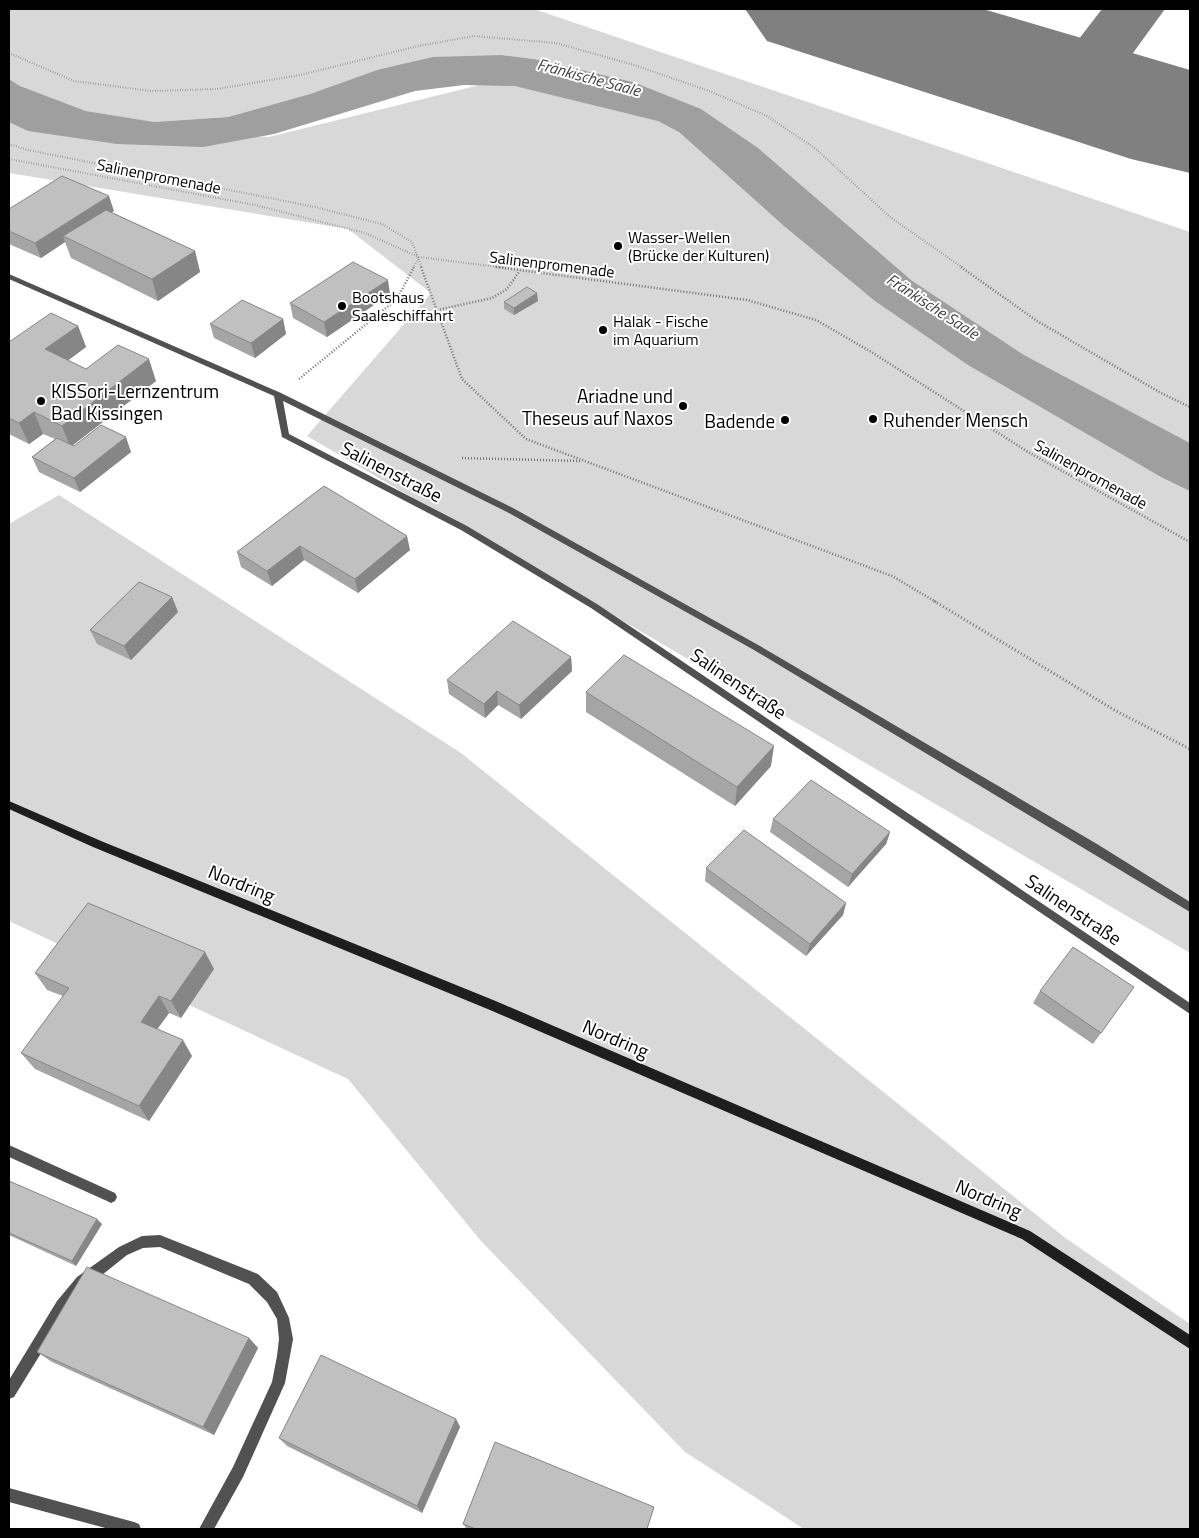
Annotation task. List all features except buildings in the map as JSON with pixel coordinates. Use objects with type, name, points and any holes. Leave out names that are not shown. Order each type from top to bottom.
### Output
[{"type":"main road","name":"Nordring","points":[[9,805],[106,847],[503,1010],[1026,1235],[1190,1343]]},
{"type":"street","name":"Salinenstraße","points":[[9,276],[278,395],[510,510],[749,644],[1084,842],[1190,908]]},
{"type":"street","name":"Salinenstraße","points":[[278,395],[285,435],[464,528],[594,606],[1190,1009]]},
{"type":"street","points":[[9,1151],[111,1197]]},
{"type":"street","points":[[9,1392],[46,1330],[62,1306],[82,1282],[123,1251],[142,1242],[160,1241],[253,1279],[272,1297],[283,1318],[286,1339],[284,1356],[278,1383],[238,1472],[206,1529]]},
{"type":"street","points":[[9,1495],[134,1529]]},
{"type":"path","points":[[9,53],[74,81],[151,91],[217,89],[300,75],[418,46],[474,36],[556,43],[634,65],[712,92],[767,116],[816,149],[890,217],[1028,315],[1161,393],[1190,407]]},
{"type":"path","points":[[9,144],[37,152],[316,207],[382,224],[412,242],[462,379],[526,439],[892,576],[1116,711],[1190,749]]},
{"type":"path","name":"Salinenpromenade","points":[[9,159],[255,205],[365,233],[419,257],[747,300],[816,320],[873,352],[1028,452],[1190,542]]},
{"type":"path","points":[[278,395],[397,299],[419,257]]},
{"type":"path","points":[[437,310],[492,298],[507,289],[519,271]]},
{"type":"path","points":[[460,458],[584,461]]},
{"type":"shaded area","points":[[9,9],[534,9],[1190,232],[1190,443],[1024,355],[911,280],[633,82],[534,59],[502,55],[377,70],[310,94],[228,117],[153,122],[86,111],[20,86],[9,79]]},
{"type":"shaded area","points":[[520,75],[659,113],[1190,468],[1190,953],[307,436],[431,293],[348,229],[9,173],[9,99],[76,132],[269,137]]},
{"type":"shaded area","points":[[59,495],[461,753],[1064,1237],[1190,1324],[1190,1529],[804,1529],[685,1452],[481,1241],[348,1079],[9,921],[9,524]]},
{"type":"water","name":"Fränkische Saale","points":[[502,55],[534,59],[633,82],[701,109],[758,148],[911,280],[1024,355],[1190,443],[1190,491],[1161,477],[968,365],[875,301],[784,226],[679,132],[658,121],[515,86],[464,85],[415,91],[274,134],[203,147],[117,144],[28,131],[9,122],[9,79],[20,86],[86,111],[154,122],[228,117],[310,94],[377,70],[433,57]]},
{"type":"taxiway","points":[[1075,87],[1134,9]]},
{"type":"runway","points":[[821,9],[1190,123]]},
{"type":"place","name":"Wasser-Wellen (Brücke der Kulturen)","points":[[618,246]]},
{"type":"place","name":"Bootshaus Saaleschiffahrt","points":[[342,306]]},
{"type":"place","name":"Halak - Fische im Aquarium","points":[[603,330]]},
{"type":"place","name":"KISSori-Lernzentrum Bad Kissingen","points":[[41,401]]},
{"type":"place","name":"Ariadne und Theseus auf Naxos","points":[[683,406]]},
{"type":"place","name":"Ruhender Mensch","points":[[873,419]]},
{"type":"place","name":"Badende","points":[[785,420]]}]
